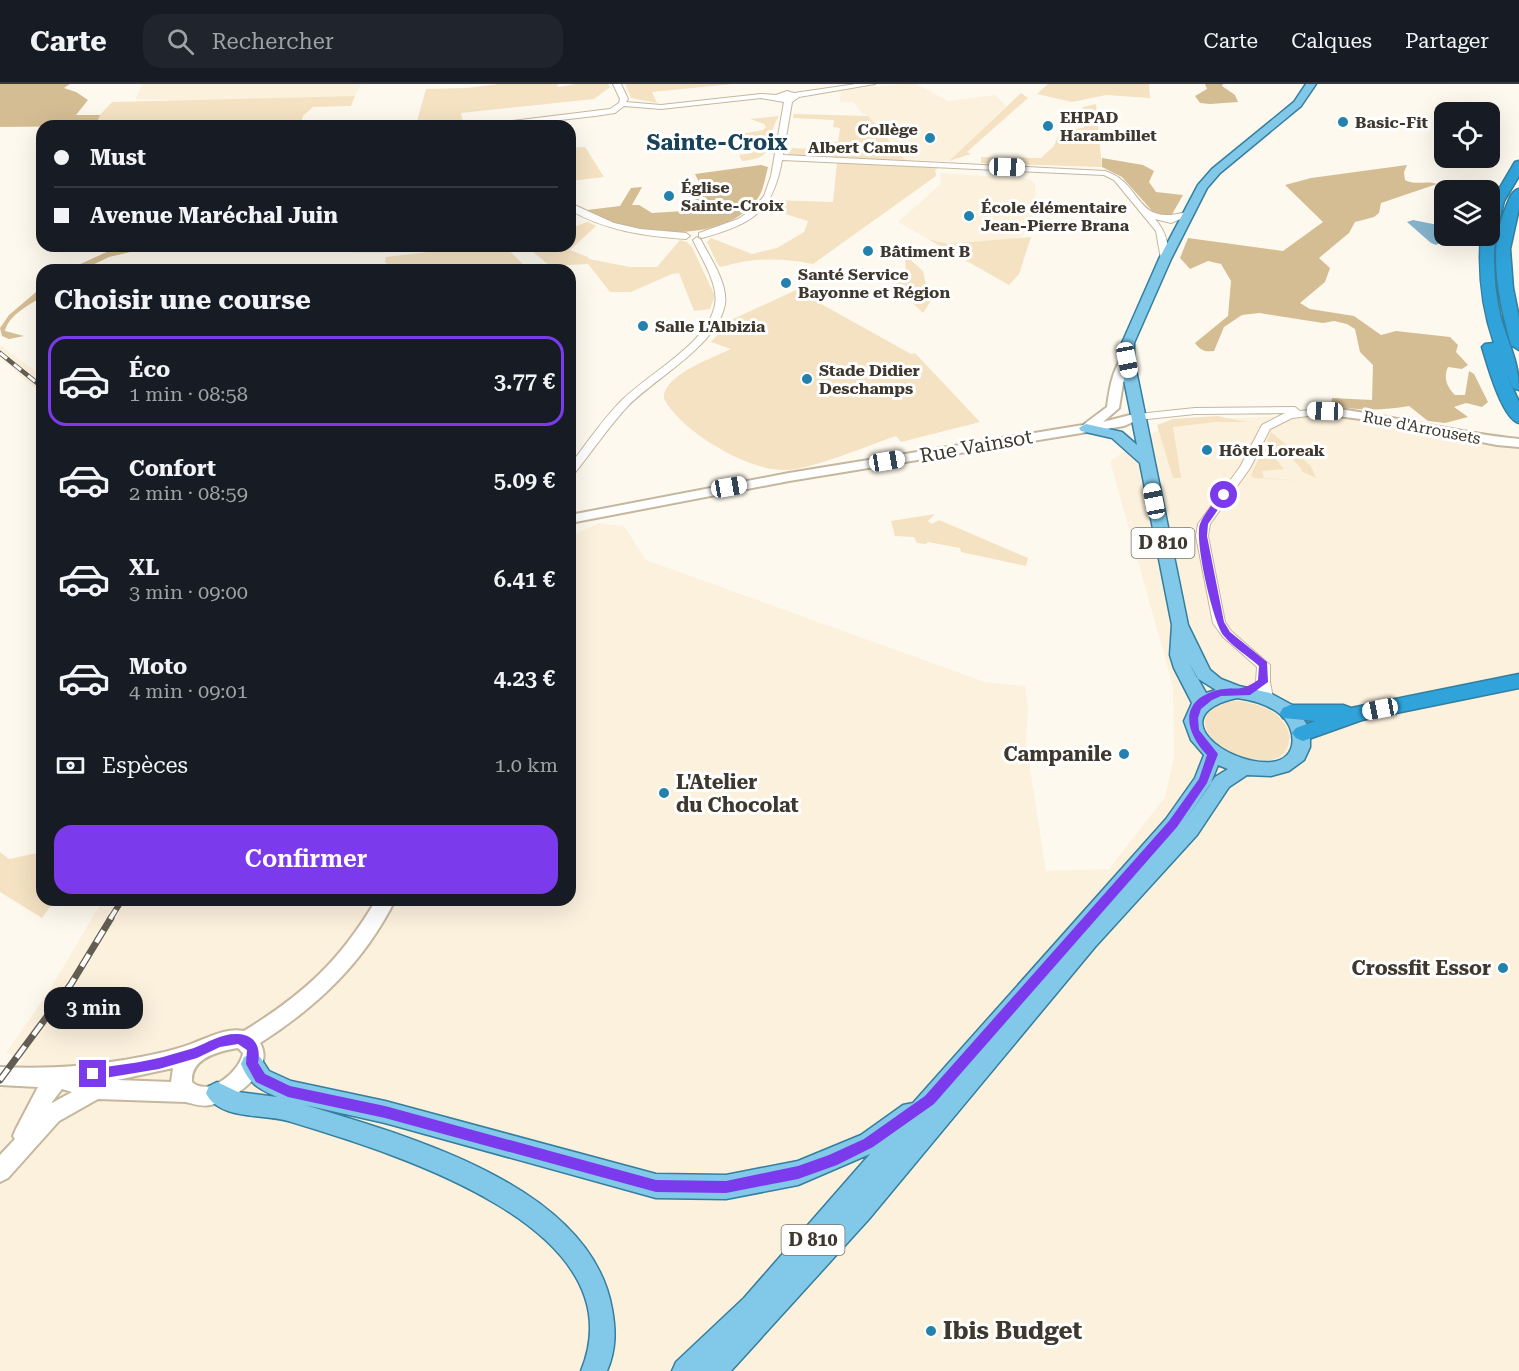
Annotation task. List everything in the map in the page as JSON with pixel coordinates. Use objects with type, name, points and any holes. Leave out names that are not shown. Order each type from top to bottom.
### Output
[{"type":"highway","points":[[1500,198],[1519,165]]},
{"type":"highway","points":[[1519,193],[1506,234],[1503,272],[1508,304],[1519,345]]},
{"type":"highway","points":[[1487,246],[1488,301],[1506,356],[1519,385]]},
{"type":"highway","points":[[1488,301],[1482,309],[1493,361],[1505,393],[1519,418]]},
{"type":"highway","points":[[1303,733],[1359,713],[1519,681]]},
{"type":"highway","points":[[1443,697],[1519,690]]},
{"type":"highway","points":[[1290,712],[1359,713]]},
{"type":"main road","name":"D 810","points":[[1242,692],[1215,683],[1203,674],[1180,626],[1127,360],[1128,343],[1186,215],[1202,188],[1216,171],[1298,104],[1311,84]]},
{"type":"main road","points":[[1086,428],[1113,408],[1117,383],[1127,360]]},
{"type":"main road","name":"Rue d'Arrousets","points":[[1325,411],[1379,418],[1497,441],[1519,443]]},
{"type":"main road","name":"Rue Vainsot","points":[[576,518],[789,477],[1086,428],[1138,417]]},
{"type":"main road","points":[[1086,428],[1117,435],[1146,460]]},
{"type":"main road","name":"Rue Vainsot","points":[[576,524],[636,506]]},
{"type":"main road","name":"D 810","points":[[1180,626],[1175,643],[1179,660],[1191,684],[1199,694],[1201,703]]},
{"type":"main road","points":[[1264,690],[1290,712],[1303,733],[1304,745],[1299,755],[1291,763],[1278,768],[1261,770],[1243,768],[1213,754],[1201,742],[1194,730],[1193,718],[1197,707],[1220,693],[1264,690]]},
{"type":"main road","name":"D 810","points":[[685,1371],[753,1306],[828,1223],[930,1100],[1173,824],[1203,780],[1213,754]]},
{"type":"main road","name":"D 810","points":[[715,1370],[860,1210],[1088,941],[1190,830],[1222,782],[1243,768]]},
{"type":"main road","points":[[5,1166],[45,1095],[57,1079],[159,1063],[228,1040],[246,1041],[297,1008],[333,976],[352,955],[382,906]]},
{"type":"main road","points":[[0,1076],[57,1079],[96,1089],[187,1092],[198,1096],[217,1093],[236,1084],[252,1064],[254,1051],[246,1041]]},
{"type":"main road","points":[[187,1092],[181,1083],[181,1076],[189,1060],[197,1052]]},
{"type":"main road","points":[[252,1064],[261,1078],[288,1092],[411,1119],[656,1186],[726,1187],[798,1173],[869,1143],[930,1100]]},
{"type":"main road","points":[[5,1166],[52,1114],[96,1089]]},
{"type":"main road","points":[[217,1093],[226,1101],[277,1107],[399,1146],[487,1185],[531,1212],[555,1230],[575,1252],[600,1299],[603,1319],[602,1342],[594,1371]]},
{"type":"main road","points":[[399,1146],[421,1141],[423,1131],[411,1119]]},
{"type":"street","points":[[542,120],[612,111],[622,104],[624,99],[617,84]]},
{"type":"street","points":[[622,104],[661,107],[761,96],[791,98],[806,92],[871,84]]},
{"type":"street","points":[[576,209],[597,221],[625,230],[695,237],[741,221],[762,205],[773,186],[777,157],[791,98]]},
{"type":"street","points":[[777,157],[1099,171],[1117,178],[1148,215],[1163,239],[1165,259]]},
{"type":"street","points":[[1148,215],[1171,220],[1186,215]]},
{"type":"street","points":[[576,465],[602,429],[626,402],[700,338],[715,320],[721,304],[719,291],[695,237]]},
{"type":"street","name":"Rue d'Arrousets","points":[[1138,417],[1195,411],[1325,411]]},
{"type":"street","name":"Rue d'Arrousets","points":[[1264,690],[1264,664],[1227,634],[1220,623],[1202,536],[1204,524],[1245,468],[1266,427],[1287,412]]},
{"type":"shaded area","points":[[0,84],[70,84],[64,88],[88,100],[76,115],[100,115],[98,120],[36,120],[36,127],[0,127]]},
{"type":"shaded area","points":[[143,84],[361,84],[355,96],[205,101],[135,99]]},
{"type":"shaded area","points":[[498,84],[557,84],[558,87],[575,84],[608,84],[610,87],[594,99],[461,113],[463,120],[417,120],[426,89],[467,88]]},
{"type":"shaded area","points":[[625,84],[733,84],[652,92],[657,103],[631,98]]},
{"type":"shaded area","name":"Collège Albert Camus","points":[[916,84],[948,101],[995,95],[1006,106],[949,161],[905,160],[853,102],[840,102],[841,90]]},
{"type":"shaded area","points":[[1048,84],[1149,84],[1150,98],[1106,95],[1072,102],[1037,94]]},
{"type":"shaded area","points":[[1205,84],[1223,84],[1222,86],[1235,95],[1238,102],[1200,103],[1195,96],[1207,89]]},
{"type":"shaded area","points":[[1021,93],[1028,98],[967,152],[971,154],[949,161]]},
{"type":"shaded area","points":[[355,96],[351,106],[313,107],[302,120],[98,120],[112,102]]},
{"type":"shaded area","points":[[1096,104],[1102,167],[981,163],[981,157],[1041,158],[1054,146],[1059,133],[1085,127],[1081,121],[1083,107]]},
{"type":"shaded area","points":[[794,114],[868,116],[905,160],[788,155],[792,148],[829,150],[828,142],[838,142],[840,128],[833,127],[834,120],[793,118]]},
{"type":"shaded area","points":[[779,116],[774,125],[767,152],[754,159],[742,161],[739,155],[752,153],[737,131],[747,133],[763,130],[766,127],[764,124],[750,119]]},
{"type":"shaded area","points":[[585,147],[604,177],[576,180],[576,148]]},
{"type":"shaded area","points":[[1102,158],[1143,165],[1154,171],[1149,182],[1156,192],[1183,195],[1171,216],[1160,216],[1154,213],[1122,177],[1102,167]]},
{"type":"shaded area","points":[[837,163],[938,168],[935,170],[936,176],[813,264],[789,260],[767,260],[721,267],[718,265],[707,242],[711,238],[752,254],[777,248],[804,232],[808,221],[766,208],[771,200],[833,202]]},
{"type":"shaded area","points":[[761,165],[768,167],[758,198],[743,213],[724,224],[701,230],[651,231],[627,227],[587,210],[620,206],[631,188],[642,187],[632,205],[639,205],[652,213],[684,211],[698,197],[687,190],[684,185],[700,184],[695,174]]},
{"type":"shaded area","points":[[1407,165],[1404,172],[1405,180],[1413,183],[1434,184],[1381,203],[1379,213],[1374,217],[1355,222],[1349,233],[1319,258],[1330,268],[1325,282],[1300,303],[1310,309],[1354,316],[1381,335],[1396,331],[1450,337],[1458,345],[1456,352],[1468,365],[1462,369],[1448,367],[1446,379],[1450,389],[1455,395],[1465,395],[1469,371],[1474,374],[1488,402],[1482,407],[1466,403],[1454,407],[1468,417],[1445,423],[1428,421],[1409,406],[1370,409],[1331,406],[1332,398],[1372,400],[1373,365],[1360,352],[1355,329],[1347,324],[1334,321],[1323,323],[1259,313],[1242,315],[1224,327],[1214,351],[1203,350],[1195,343],[1228,316],[1231,281],[1221,264],[1208,261],[1190,269],[1180,258],[1188,238],[1283,251],[1323,222],[1285,185],[1311,178]]},
{"type":"shaded area","name":"École élémentaire Jean-Pierre Brana","points":[[940,173],[1029,179],[1035,184],[1036,210],[1021,238],[948,244],[928,239],[898,222],[941,184]]},
{"type":"shaded area","points":[[588,222],[596,226],[576,244],[576,226]]},
{"type":"shaded area","points":[[1031,237],[1019,274],[1009,285],[928,239],[948,244]]},
{"type":"shaded area","points":[[680,240],[692,247],[715,296],[710,309],[694,311],[679,273],[631,292],[610,292],[588,264],[548,264],[533,252],[575,252],[589,259],[630,267],[657,267]]},
{"type":"shaded area","points":[[107,252],[130,252],[109,257],[94,264],[80,264]]},
{"type":"shaded area","points":[[353,252],[389,252],[383,253]]},
{"type":"shaded area","points":[[428,252],[510,252],[523,264],[387,264],[386,257]]},
{"type":"shaded area","points":[[905,255],[923,271],[928,294],[934,296],[923,313],[895,286],[906,277]]},
{"type":"shaded area","name":"Stade Didier Deschamps","points":[[796,290],[911,354],[915,353],[980,422],[901,442],[896,436],[826,461],[787,470],[772,469],[736,457],[701,436],[673,412],[664,399],[665,391],[679,375],[690,368],[731,349],[711,342],[731,320]]},
{"type":"shaded area","points":[[36,292],[36,301],[13,317],[5,331],[24,336],[9,339],[2,336],[0,328],[9,315]]},
{"type":"shaded area","points":[[0,345],[36,372],[36,389],[0,358]]},
{"type":"shaded area","points":[[1331,415],[1387,422],[1519,449],[1519,1371],[0,1371],[0,1090],[24,1059],[6,1053],[47,994],[99,906],[576,906],[576,533],[599,523],[624,526],[646,560],[985,682],[1025,686],[1028,707],[1026,743],[1046,871],[1109,869],[1165,797],[1174,758],[1173,687],[1110,461],[1173,420]]},
{"type":"shaded area","points":[[1217,416],[1247,422],[1215,422],[1173,427],[1181,478],[1173,478],[1157,425],[1173,419]]},
{"type":"shaded area","points":[[1271,432],[1311,466],[1316,478],[1301,471],[1302,469],[1282,448],[1271,453],[1284,469],[1262,471],[1264,478],[1308,481],[1253,478],[1251,475]]},
{"type":"shaded area","points":[[935,514],[928,521],[932,524],[939,520],[1028,558],[1026,566],[961,552],[960,548],[928,542],[926,544],[917,543],[914,537],[895,536],[891,521]]},
{"type":"shaded area","points":[[1235,701],[1260,706],[1277,715],[1286,727],[1289,740],[1285,751],[1275,759],[1258,761],[1236,756],[1218,746],[1206,728],[1206,716],[1213,708]]},
{"type":"shaded area","points":[[0,852],[9,859],[36,853],[36,906],[51,906],[42,918],[0,892]]},
{"type":"water","points":[[1413,220],[1434,224],[1434,244],[1431,243],[1407,222]]},
{"type":"railway","points":[[0,353],[36,382]]},
{"type":"railway","points":[[110,919],[118,906]]},
{"type":"railway","points":[[0,1080],[71,984],[111,918]]},
{"type":"place","name":"Basic-Fit","points":[[1343,122]]},
{"type":"place","name":"EHPAD Harambillet","points":[[1048,126]]},
{"type":"place","name":"Collège Albert Camus","points":[[930,138]]},
{"type":"place","name":"Église Sainte-Croix","points":[[669,196]]},
{"type":"place","name":"École élémentaire Jean-Pierre Brana","points":[[969,216]]},
{"type":"place","name":"Bâtiment B","points":[[868,251]]},
{"type":"place","name":"Santé Service Bayonne et Région","points":[[786,283]]},
{"type":"place","name":"Salle L'Albizia","points":[[643,326]]},
{"type":"place","name":"Stade Didier Deschamps","points":[[807,379]]},
{"type":"place","name":"Hôtel Loreak","points":[[1207,450]]},
{"type":"place","name":"Campanile","points":[[1124,754]]},
{"type":"place","name":"L'Atelier du Chocolat","points":[[664,793]]},
{"type":"place","name":"Crossfit Essor","points":[[1503,968]]},
{"type":"place","name":"Ibis Budget","points":[[931,1331]]},
{"type":"district","name":"Sainte-Croix","points":[[717,142]]},
{"type":"route","points":[[93,1074],[159,1063],[197,1052],[218,1042],[238,1039],[252,1046],[254,1058],[252,1064],[261,1078],[288,1092],[385,1112],[656,1186],[726,1187],[764,1180],[798,1173],[869,1143],[930,1100],[1173,824],[1203,780],[1213,754],[1201,742],[1194,730],[1193,718],[1197,707],[1220,693],[1247,693],[1263,682],[1264,664],[1251,651],[1227,634],[1220,623],[1205,552],[1202,536],[1204,524],[1224,495]]}]
